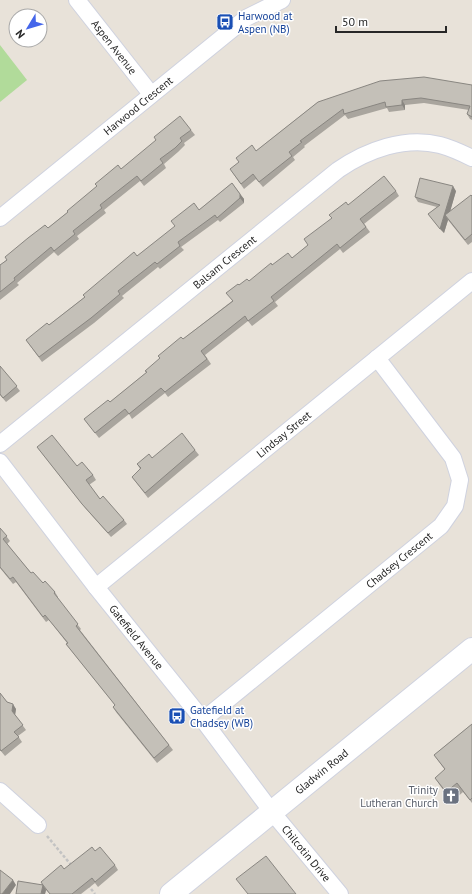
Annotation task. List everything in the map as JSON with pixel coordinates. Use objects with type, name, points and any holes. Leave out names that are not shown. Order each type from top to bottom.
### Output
[{"type":"main road","name":"Gladwin Road","points":[[171,894],[472,649]]},
{"type":"street","name":"Aspen Avenue","points":[[77,0],[151,94]]},
{"type":"street","name":"Harwood Crescent","points":[[0,218],[246,18],[282,0]]},
{"type":"street","name":"Balsam Crescent","points":[[0,444],[338,170],[356,158],[371,151],[402,144],[422,142],[440,145],[472,158]]},
{"type":"street","name":"Lindsay Street","points":[[96,587],[472,280]]},
{"type":"street","name":"Chadsey Crescent","points":[[203,720],[441,526],[455,506],[460,480],[453,458],[377,358]]},
{"type":"street","name":"Gatefield Avenue","points":[[0,462],[96,587],[203,720],[272,812]]},
{"type":"street","points":[[0,791],[38,825]]},
{"type":"street","name":"Chilcotin Drive","points":[[272,812],[340,894]]},
{"type":"path","points":[[38,825],[76,871]]},
{"type":"path","points":[[85,882],[95,894]]},
{"type":"green space","points":[[0,45],[27,80],[0,102]]},
{"type":"building","points":[[424,77],[472,85],[472,117],[467,114],[470,106],[421,98],[402,100],[402,105],[386,107],[385,102],[344,114],[343,109],[300,141],[302,142],[289,152],[292,156],[259,182],[253,174],[241,184],[230,169],[239,162],[236,158],[252,145],[256,151],[318,102],[380,81]]},
{"type":"building","points":[[180,116],[191,130],[180,138],[182,141],[175,148],[160,159],[163,163],[141,181],[137,176],[100,205],[102,208],[73,231],[75,234],[54,251],[51,247],[14,278],[15,280],[0,292],[0,265],[7,260],[5,257],[45,225],[48,228],[68,212],[67,211],[97,186],[95,184],[118,165],[121,169],[156,140],[154,137]]},
{"type":"building","points":[[384,176],[396,191],[360,219],[366,227],[340,248],[337,244],[271,297],[274,301],[248,321],[245,316],[201,351],[207,359],[165,392],[161,388],[129,414],[125,409],[95,433],[84,419],[108,400],[110,402],[147,372],[145,371],[160,358],[158,356],[181,337],[183,339],[233,301],[226,293],[247,279],[249,281],[271,263],[272,265],[288,253],[292,258],[308,245],[304,239],[332,218],[329,215],[346,202],[348,205]]},
{"type":"building","points":[[420,178],[453,186],[440,229],[428,214],[440,205],[415,197]]},
{"type":"building","points":[[232,183],[240,194],[240,198],[217,218],[215,215],[178,242],[180,246],[157,264],[155,262],[118,291],[120,294],[39,357],[26,340],[47,323],[49,325],[85,297],[83,295],[134,252],[137,256],[175,226],[171,221],[194,203],[199,210]]},
{"type":"building","points":[[471,195],[472,234],[465,240],[445,215]]},
{"type":"building","points":[[0,366],[17,386],[3,398],[0,394]]},
{"type":"building","points":[[182,433],[195,450],[145,493],[132,477],[141,468],[137,464],[149,454],[152,458]]},
{"type":"building","points":[[52,435],[77,466],[82,462],[93,475],[86,480],[100,499],[103,496],[124,520],[108,533],[82,504],[37,447]]},
{"type":"building","points":[[0,528],[7,536],[3,539],[31,573],[33,572],[43,583],[45,581],[55,592],[54,593],[78,624],[76,626],[169,745],[154,758],[113,707],[115,705],[66,644],[68,643],[45,615],[43,617],[13,577],[10,579],[0,567]]},
{"type":"building","points":[[0,693],[7,702],[13,704],[12,711],[23,725],[14,732],[19,737],[1,751],[0,749]]},
{"type":"building","name":"Trinity Lutheran Church","points":[[472,724],[472,798],[470,800],[457,783],[446,792],[435,778],[445,769],[434,755]]},
{"type":"building","points":[[92,847],[95,851],[100,847],[115,865],[95,882],[92,878],[72,894],[50,894],[41,882],[61,865],[64,869]]},
{"type":"building","points":[[266,856],[296,894],[248,894],[236,879]]},
{"type":"building","points":[[0,870],[13,880],[2,894],[0,894]]},
{"type":"building","points":[[18,881],[43,885],[41,894],[16,894]]},
{"type":"place","name":"Harwood at Aspen (NB)","points":[[225,22]]},
{"type":"place","name":"Gatefield at Chadsey (WB)","points":[[177,716]]},
{"type":"place","name":"Trinity Lutheran Church","points":[[451,796]]}]
